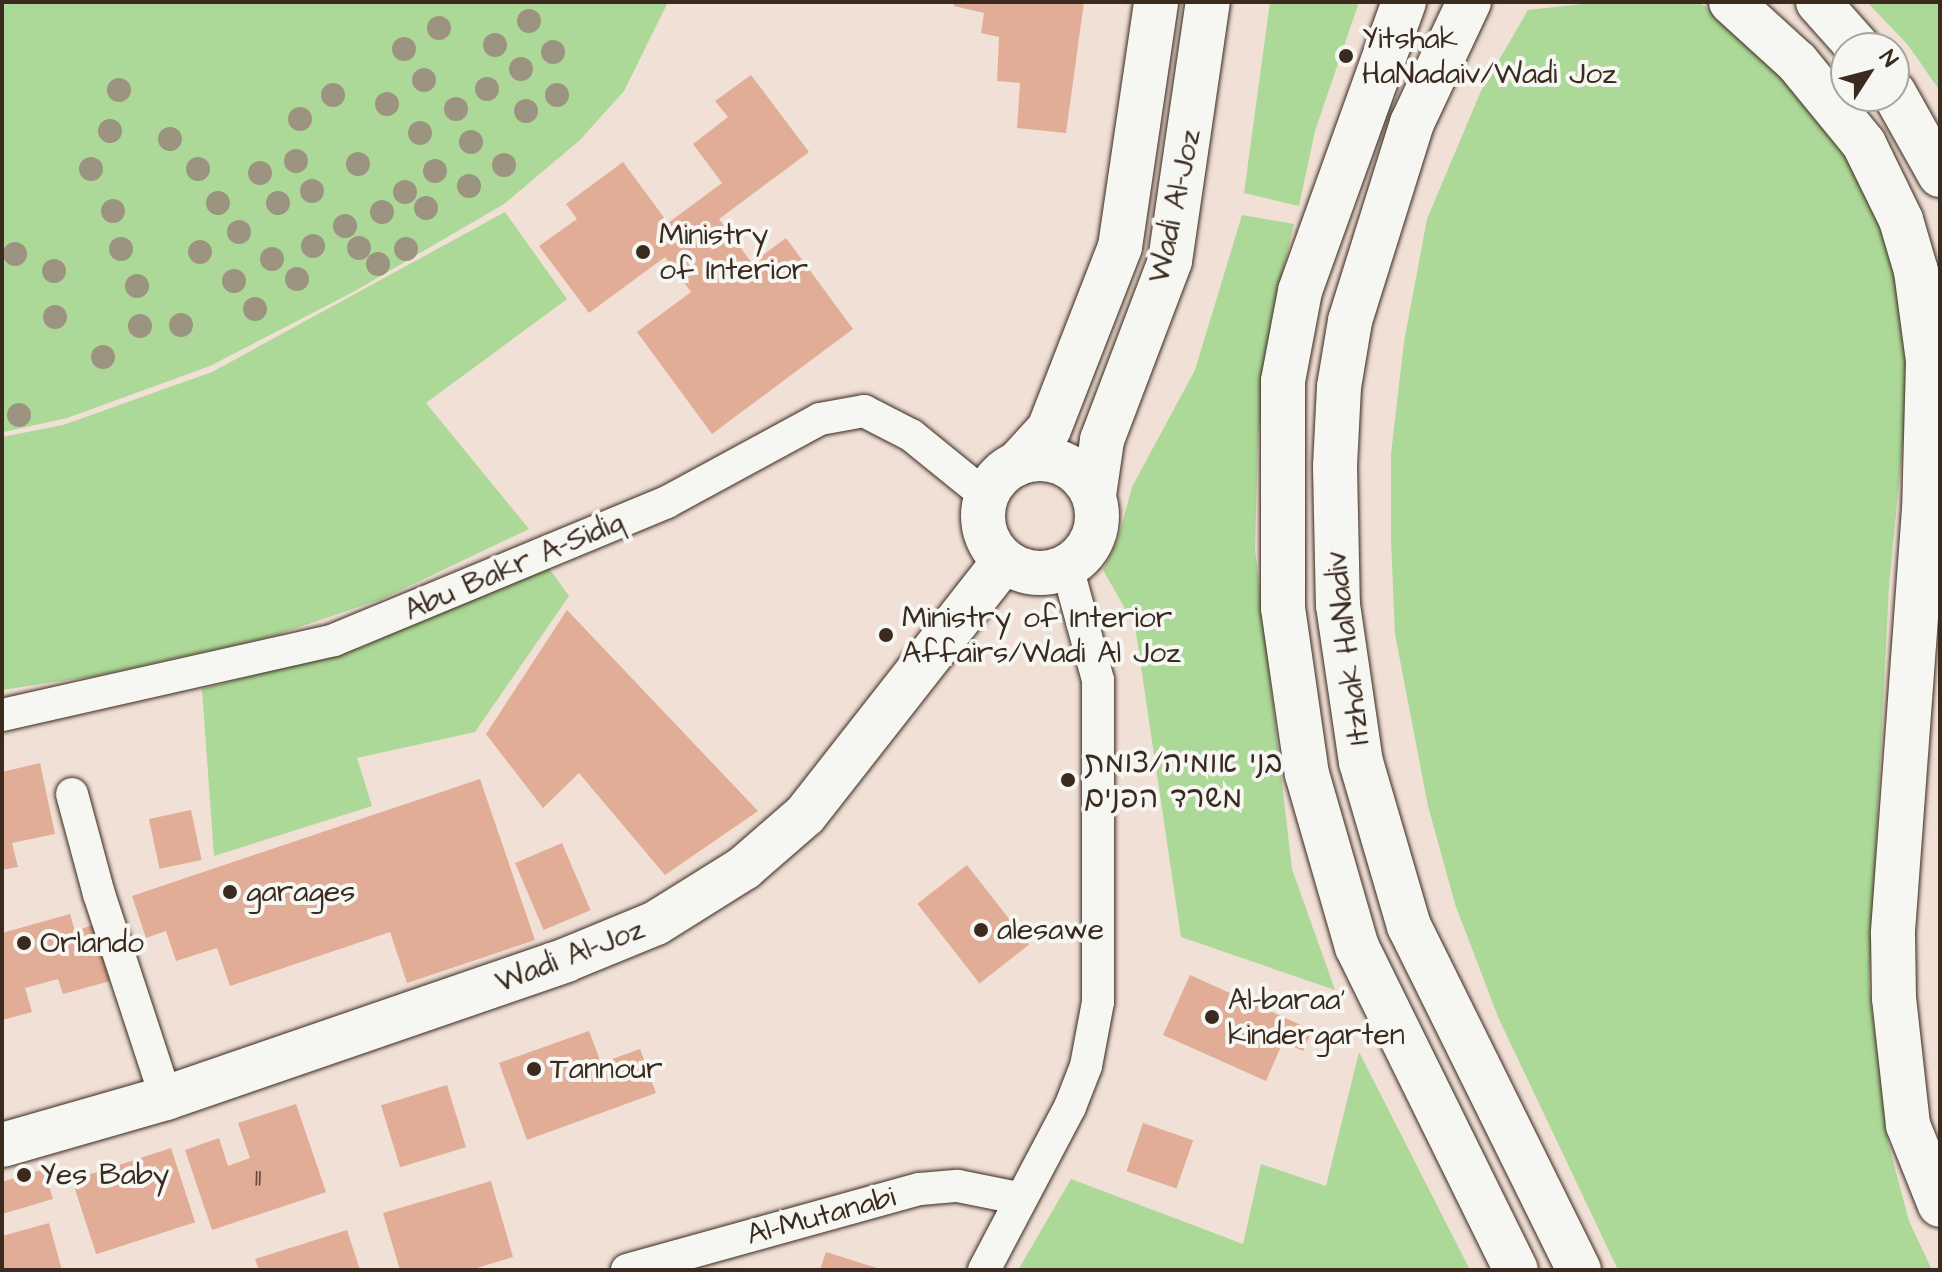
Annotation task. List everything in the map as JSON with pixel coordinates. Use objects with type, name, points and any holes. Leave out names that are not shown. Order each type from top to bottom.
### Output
[{"type":"main road","name":"Wadi Al-Joz","points":[[1017,464],[1049,429],[1120,247],[1156,2]]},
{"type":"main road","name":"Wadi Al-Joz","points":[[1094,495],[1102,440],[1170,261],[1208,2]]},
{"type":"main road","name":"Itzhak HaNadiv","points":[[1404,2],[1316,239],[1294,321],[1283,381],[1279,465],[1283,608],[1307,774],[1357,947],[1516,1270]]},
{"type":"main road","name":"Itzhak HaNadiv","points":[[1469,2],[1442,52],[1370,247],[1339,387],[1335,542],[1346,684],[1379,837],[1409,926],[1579,1270]]},
{"type":"main road","points":[[1442,52],[1476,2]]},
{"type":"main road","points":[[1731,2],[1797,62],[1864,144],[1901,220],[1916,271],[1928,361],[1924,509],[1893,934],[1894,998],[1908,1125],[1940,1205]]},
{"type":"main road","points":[[1818,2],[1845,32]]},
{"type":"main road","points":[[1905,112],[1940,175]]},
{"type":"main road","points":[[1054,460],[1072,468],[1094,495],[1097,528],[1081,558],[1067,567],[1035,574],[1004,561],[985,531],[986,496],[993,483],[1017,464],[1054,460]]},
{"type":"main road","name":"Wadi Al-Joz","points":[[2,1145],[166,1098],[566,960],[656,923],[744,868],[805,815],[1004,561]]},
{"type":"street","name":"Abu Bakr A-Sidiq","points":[[2,715],[334,640],[667,502],[820,419],[864,411],[911,435],[986,496]]},
{"type":"street","points":[[984,1270],[1018,1198],[1070,1107],[1086,1066],[1098,1002],[1098,680],[1067,567]]},
{"type":"street","points":[[72,794],[99,894],[166,1098]]},
{"type":"street","name":"Al-Mutanabi","points":[[643,1268],[920,1189],[958,1186],[1018,1198]]},
{"type":"green space","points":[[2,2],[668,2],[624,91],[580,140],[504,204],[355,291],[210,366],[67,418],[4,432]]},
{"type":"green space","points":[[1270,2],[1359,2],[1315,131],[1299,206],[1244,193]]},
{"type":"green space","points":[[1600,2],[1699,2],[1776,61],[1820,109],[1884,227],[1902,291],[1911,361],[1889,585],[1869,985],[1888,1142],[1909,1221],[1932,1270],[1618,1270],[1498,1017],[1455,904],[1428,806],[1395,634],[1391,540],[1391,454],[1404,342],[1427,219],[1481,91],[1528,10]]},
{"type":"green space","points":[[1867,2],[1940,2],[1940,91],[1910,48],[1910,32],[1896,32]]},
{"type":"green space","points":[[505,212],[567,299],[426,403],[529,529],[382,599],[270,637],[95,676],[2,690],[2,437],[63,425],[212,372]]},
{"type":"green space","points":[[1242,215],[1294,224],[1271,320],[1258,438],[1255,549],[1292,869],[1335,990],[1181,937],[1135,626],[1103,570],[1118,540],[1132,487],[1195,370]]},
{"type":"green space","points":[[543,560],[569,596],[475,732],[357,758],[372,806],[214,856],[202,689],[362,647]]},
{"type":"green space","points":[[1359,1052],[1470,1270],[1018,1270],[1071,1179],[1243,1244],[1261,1164],[1326,1186]]},
{"type":"building","points":[[954,2],[1084,2],[1066,133],[1017,128],[1020,83],[997,81],[999,37],[981,33],[984,13],[954,6]]},
{"type":"building","name":"Ministry of Interior","points":[[751,75],[809,152],[719,219],[752,263],[786,238],[853,329],[712,434],[637,332],[691,292],[665,257],[589,313],[539,246],[577,219],[566,204],[623,162],[668,223],[722,183],[693,144],[728,117],[715,101]]},
{"type":"building","points":[[567,610],[758,811],[665,875],[579,773],[543,808],[486,734]]},
{"type":"building","points":[[40,763],[55,834],[12,843],[18,867],[2,870],[2,772]]},
{"type":"building","points":[[480,779],[535,940],[407,983],[390,932],[230,986],[217,948],[176,961],[166,931],[146,938],[132,896]]},
{"type":"building","points":[[191,810],[202,860],[160,869],[149,819]]},
{"type":"building","points":[[562,843],[591,910],[544,930],[515,863]]},
{"type":"building","points":[[967,865],[1029,945],[980,983],[917,904]]},
{"type":"building","points":[[70,914],[75,931],[93,925],[110,981],[63,994],[58,979],[25,988],[32,1012],[2,1020],[2,933]]},
{"type":"building","points":[[1190,975],[1312,1030],[1303,1051],[1283,1042],[1266,1081],[1163,1035]]},
{"type":"building","points":[[589,1031],[601,1063],[640,1049],[656,1093],[527,1140],[499,1063]]},
{"type":"building","points":[[447,1085],[466,1147],[400,1167],[381,1105]]},
{"type":"building","points":[[296,1104],[326,1192],[212,1230],[185,1150],[219,1138],[228,1166],[250,1158],[238,1123]]},
{"type":"building","points":[[1143,1123],[1193,1140],[1177,1188],[1126,1171]]},
{"type":"building","points":[[171,1148],[195,1222],[96,1254],[72,1180]]},
{"type":"building","points":[[44,1169],[53,1199],[2,1214],[2,1182]]},
{"type":"building","points":[[491,1181],[513,1257],[470,1270],[400,1270],[383,1213]]},
{"type":"building","points":[[49,1223],[62,1270],[2,1270],[2,1236]]},
{"type":"building","points":[[347,1230],[360,1270],[259,1270],[255,1259]]},
{"type":"building","points":[[826,1252],[880,1269],[880,1270],[820,1270]]},
{"type":"place","name":"Yitshak HaNadaiv/Wadi Joz","points":[[1346,56]]},
{"type":"place","name":"Ministry of Interior","points":[[643,252]]},
{"type":"place","name":"Ministry of Interior Affairs/Wadi Al Joz","points":[[886,635]]},
{"type":"place","name":"בני אומיה/צומת משרד הפנים","points":[[1068,780]]},
{"type":"place","name":"garages","points":[[230,892]]},
{"type":"place","name":"alesawe","points":[[981,930]]},
{"type":"place","name":"Orlando","points":[[24,943]]},
{"type":"place","name":"Al-baraa' kindergarten","points":[[1212,1017]]},
{"type":"place","name":"Tannour","points":[[534,1069]]},
{"type":"place","name":"Yes Baby","points":[[24,1175]]}]
